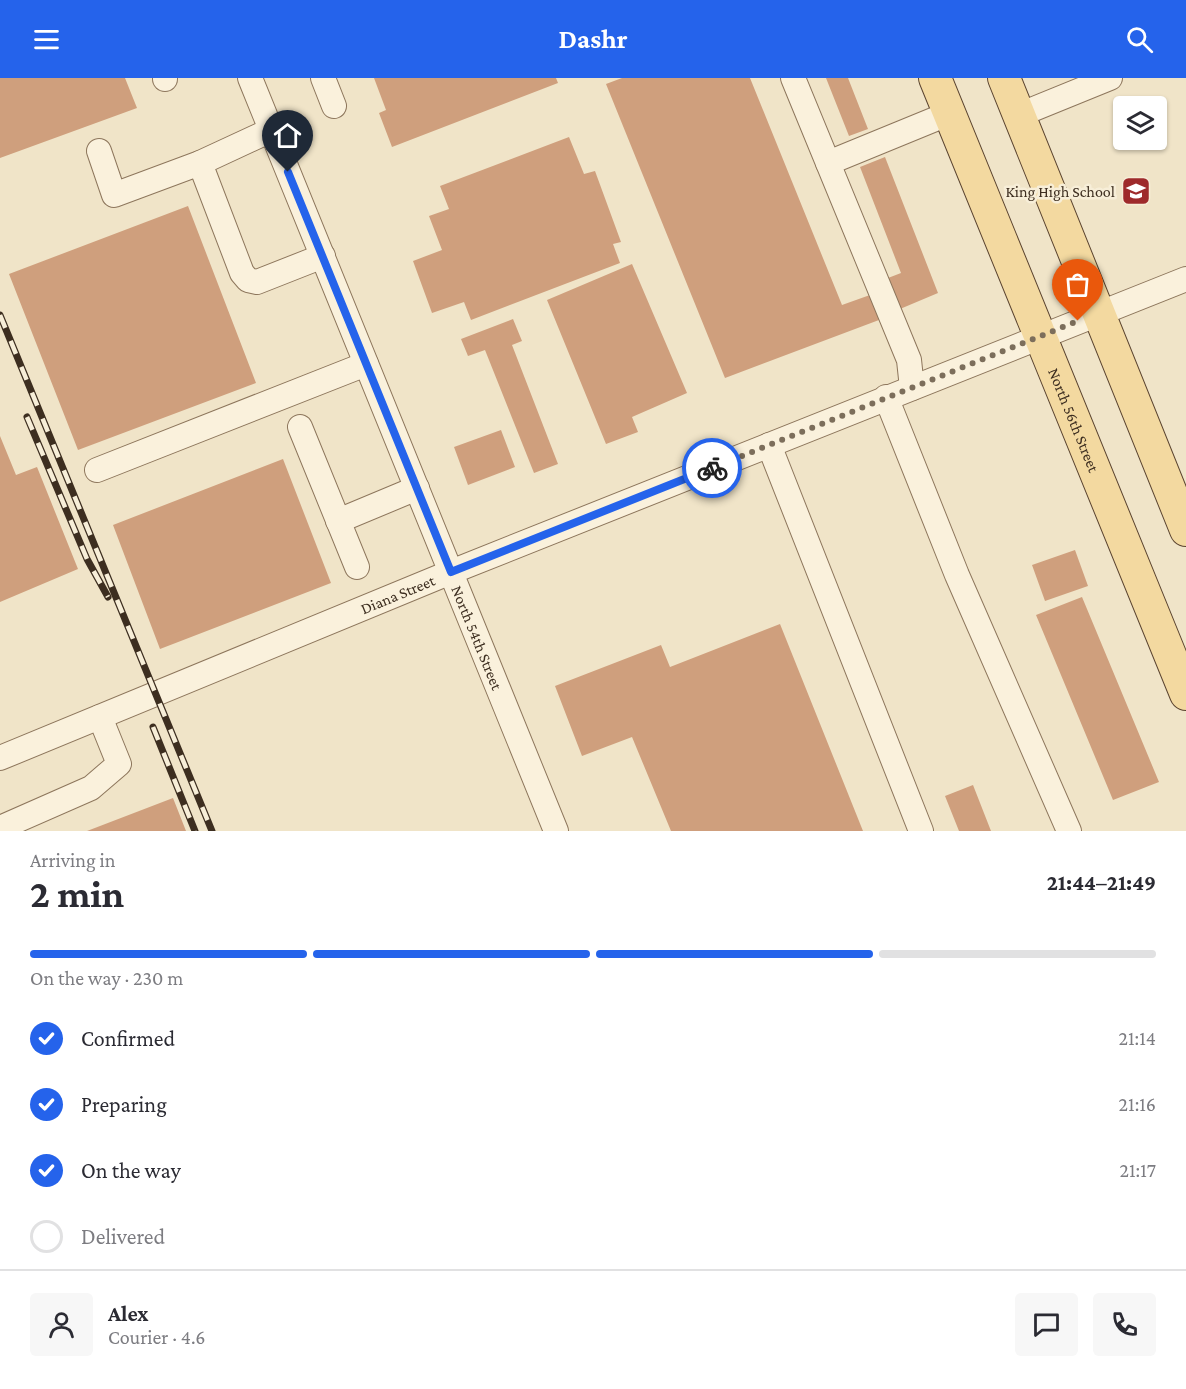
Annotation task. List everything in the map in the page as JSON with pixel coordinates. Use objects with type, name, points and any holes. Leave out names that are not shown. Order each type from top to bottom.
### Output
[{"type":"main road","name":"North 56th Street","points":[[935,78],[1186,694]]},
{"type":"main road","points":[[1004,78],[1186,530]]},
{"type":"street","name":"North 54th Street","points":[[250,78],[556,831]]},
{"type":"street","points":[[323,78],[334,106]]},
{"type":"street","points":[[793,78],[909,360],[912,388]]},
{"type":"street","points":[[1019,115],[1068,93],[1110,78]]},
{"type":"street","points":[[828,163],[950,113]]},
{"type":"street","points":[[99,151],[114,195],[200,163],[271,130]]},
{"type":"street","points":[[200,163],[242,273],[248,280],[257,282],[322,256]]},
{"type":"street","name":"Diana Street","points":[[0,758],[451,572],[1186,279]]},
{"type":"street","points":[[97,470],[366,364]]},
{"type":"street","points":[[886,398],[957,576],[1069,831]]},
{"type":"street","points":[[300,427],[357,567]]},
{"type":"street","points":[[769,445],[921,831]]},
{"type":"street","points":[[338,521],[417,488]]},
{"type":"street","points":[[0,828],[91,788],[119,764],[100,717]]},
{"type":"building","points":[[0,78],[125,78],[137,108],[0,158]]},
{"type":"building","points":[[374,78],[556,78],[558,83],[392,147],[379,113],[386,110]]},
{"type":"building","points":[[622,78],[750,78],[842,305],[870,295],[879,320],[725,378],[606,84]]},
{"type":"building","points":[[826,78],[848,78],[868,129],[849,136]]},
{"type":"building","points":[[569,137],[584,174],[595,171],[621,242],[613,244],[620,263],[471,320],[464,302],[432,313],[413,261],[442,250],[429,216],[449,209],[440,186]]},
{"type":"building","points":[[885,157],[938,293],[900,309],[888,278],[901,273],[860,167]]},
{"type":"building","points":[[188,206],[256,383],[78,450],[9,274]]},
{"type":"building","points":[[632,264],[687,393],[632,417],[638,432],[606,444],[547,300]]},
{"type":"building","points":[[513,319],[522,341],[512,345],[558,464],[534,473],[485,350],[468,356],[461,339]]},
{"type":"building","points":[[501,430],[515,467],[468,485],[454,447]]},
{"type":"building","points":[[0,436],[16,475],[37,467],[78,569],[0,602]]},
{"type":"building","points":[[283,459],[331,583],[160,649],[113,525]]},
{"type":"building","points":[[1075,550],[1088,586],[1045,601],[1032,565]]},
{"type":"building","points":[[1082,597],[1159,782],[1113,800],[1036,615]]},
{"type":"building","points":[[780,624],[863,831],[671,831],[632,737],[582,756],[555,686],[661,645],[670,667]]},
{"type":"building","points":[[973,785],[991,831],[959,831],[945,796]]},
{"type":"building","points":[[173,798],[186,831],[87,831]]},
{"type":"railway","points":[[0,315],[212,831]]},
{"type":"railway","points":[[27,417],[87,559],[108,597]]},
{"type":"railway","points":[[153,727],[195,831]]},
{"type":"way so far","points":[[712,468],[1078,321]]},
{"type":"place","name":"King High School","points":[[1136,191]]},
{"type":"route","points":[[288,172],[451,572],[712,468]]}]
